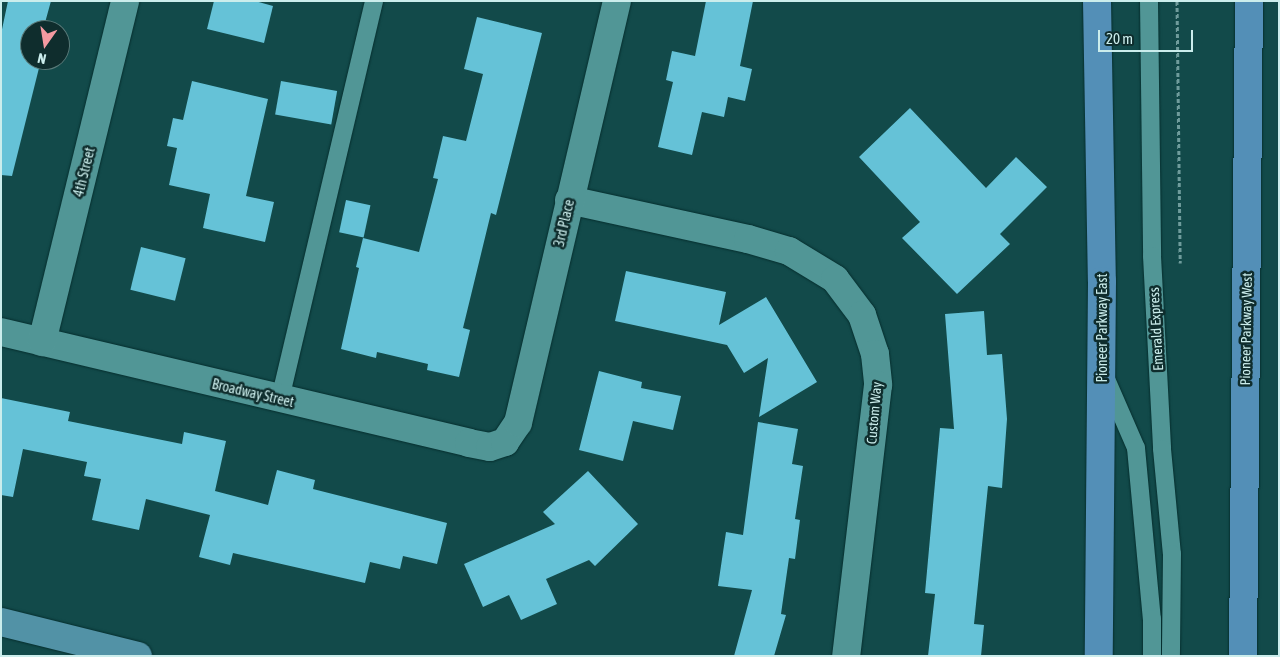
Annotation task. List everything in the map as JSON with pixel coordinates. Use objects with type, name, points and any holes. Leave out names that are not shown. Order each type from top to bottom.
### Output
[{"type":"main road","name":"Pioneer Parkway East","points":[[1097,1],[1101,369],[1099,656]]},
{"type":"main road","name":"Pioneer Parkway West","points":[[1243,656],[1249,1]]},
{"type":"main road","points":[[1,622],[138,656]]},
{"type":"street","name":"4th Street","points":[[42,342],[125,1]]},
{"type":"street","name":"3rd Place","points":[[505,442],[518,423],[617,1]]},
{"type":"street","name":"Custom Way","points":[[570,200],[748,239],[789,251],[835,279],[862,315],[875,354],[878,385],[846,656]]},
{"type":"street","name":"Broadway Street","points":[[1,332],[469,443],[490,447],[505,442]]},
{"type":"lane","points":[[280,399],[374,1]]},
{"type":"lane","name":"Emerald Express","points":[[1149,1],[1152,256],[1162,449],[1172,554],[1171,656]]},
{"type":"lane","points":[[1101,369],[1136,448],[1152,619],[1152,656]]},
{"type":"building","points":[[8,1],[51,1],[46,20],[20,20],[20,70],[38,70],[12,176],[1,175],[1,34]]},
{"type":"building","points":[[214,1],[255,1],[273,6],[264,43],[207,29]]},
{"type":"building","points":[[706,1],[753,1],[740,66],[752,69],[745,101],[728,97],[724,117],[702,112],[692,155],[658,147],[673,82],[666,80],[672,51],[695,56]]},
{"type":"building","points":[[477,17],[542,33],[496,215],[491,213],[463,328],[470,330],[459,377],[427,370],[428,364],[377,352],[376,358],[341,349],[359,268],[356,267],[363,238],[419,252],[438,179],[433,178],[443,136],[466,141],[483,74],[464,69]]},
{"type":"building","points":[[192,81],[268,99],[246,196],[274,202],[265,242],[203,228],[210,194],[169,185],[177,148],[167,146],[173,118],[183,120]]},
{"type":"building","points":[[281,81],[337,91],[331,124],[275,114]]},
{"type":"building","points":[[910,108],[986,188],[1016,157],[1047,187],[1000,234],[1010,244],[957,294],[902,238],[920,222],[859,157]]},
{"type":"building","points":[[346,200],[370,205],[364,237],[339,232]]},
{"type":"building","points":[[141,247],[186,258],[175,301],[130,290]]},
{"type":"building","points":[[626,271],[726,292],[719,325],[766,297],[817,382],[759,417],[768,358],[744,373],[727,345],[615,321]]},
{"type":"building","points":[[984,311],[987,355],[1002,354],[1007,419],[1002,488],[988,486],[974,624],[984,625],[981,656],[928,656],[935,594],[925,593],[940,428],[954,429],[945,314]]},
{"type":"building","points":[[599,371],[642,382],[641,388],[681,396],[673,430],[633,421],[623,461],[579,450]]},
{"type":"building","points":[[1,398],[70,412],[68,421],[182,444],[184,432],[226,441],[215,491],[268,505],[277,470],[315,480],[313,489],[447,523],[437,564],[403,556],[400,569],[370,562],[365,583],[233,553],[230,565],[199,557],[210,515],[146,499],[139,530],[92,520],[101,479],[84,476],[87,462],[23,449],[13,497],[1,495]]},
{"type":"building","points":[[758,422],[798,429],[792,464],[803,466],[795,519],[800,520],[795,559],[789,558],[781,614],[786,615],[774,656],[734,656],[752,590],[718,586],[726,532],[743,535]]},
{"type":"building","points":[[588,471],[638,524],[595,566],[589,560],[546,579],[557,604],[521,620],[509,595],[483,607],[464,564],[555,524],[543,512]]}]
